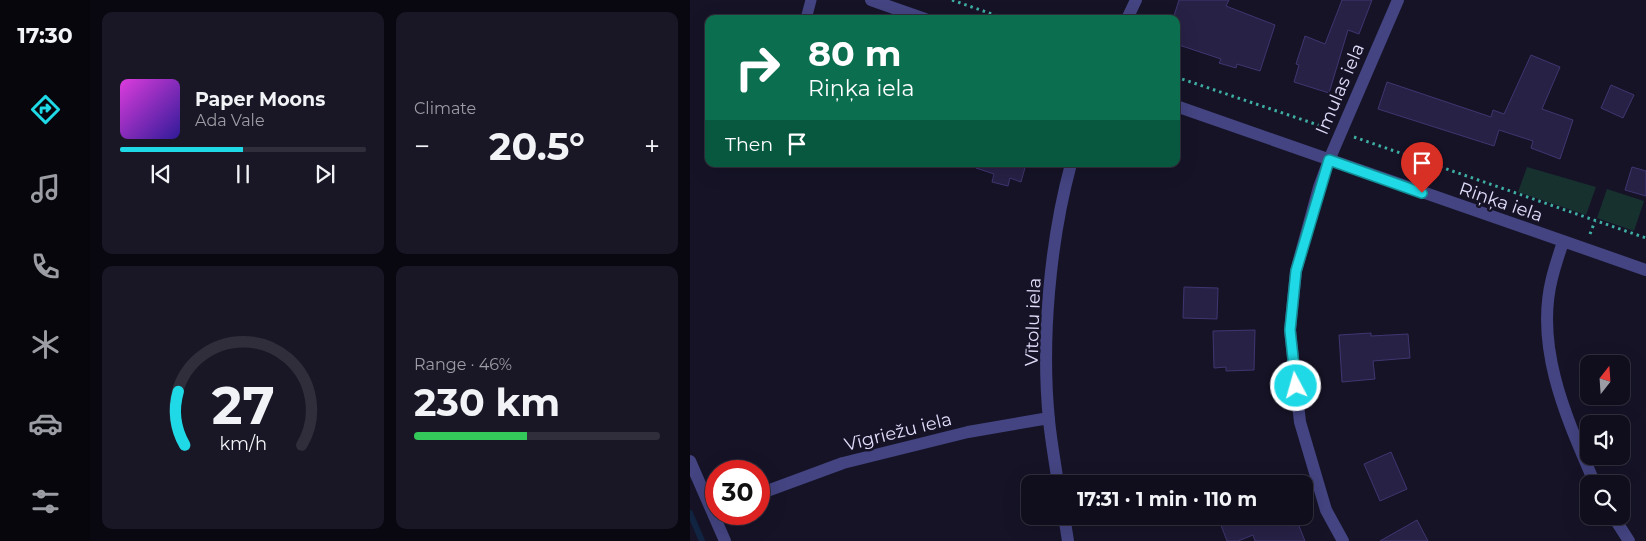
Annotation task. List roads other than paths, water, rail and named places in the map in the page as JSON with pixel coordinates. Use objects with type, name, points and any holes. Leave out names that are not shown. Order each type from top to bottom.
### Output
[{"type":"street","points":[[1129,15],[1136,0]]},
{"type":"street","name":"Imulas iela","points":[[1343,541],[1326,510],[1300,422],[1290,330],[1296,271],[1329,160],[1398,0]]},
{"type":"street","points":[[878,1],[915,15]]},
{"type":"street","name":"Riņķa iela","points":[[1180,107],[1646,270]]},
{"type":"street","name":"Vītolu iela","points":[[1057,475],[1049,418],[1047,330],[1053,256],[1070,167]]},
{"type":"street","points":[[1563,242],[1551,280],[1547,322],[1553,371],[1572,431],[1591,475]]},
{"type":"street","name":"Vīgriežu iela","points":[[770,490],[843,463],[968,432],[1049,418]]},
{"type":"street","points":[[690,462],[705,491]]},
{"type":"street","points":[[720,525],[725,541]]},
{"type":"street","points":[[1065,525],[1068,541]]},
{"type":"street","points":[[1619,525],[1629,541]]},
{"type":"lane","points":[[807,15],[811,0]]},
{"type":"waterway","points":[[690,513],[702,541]]}]
